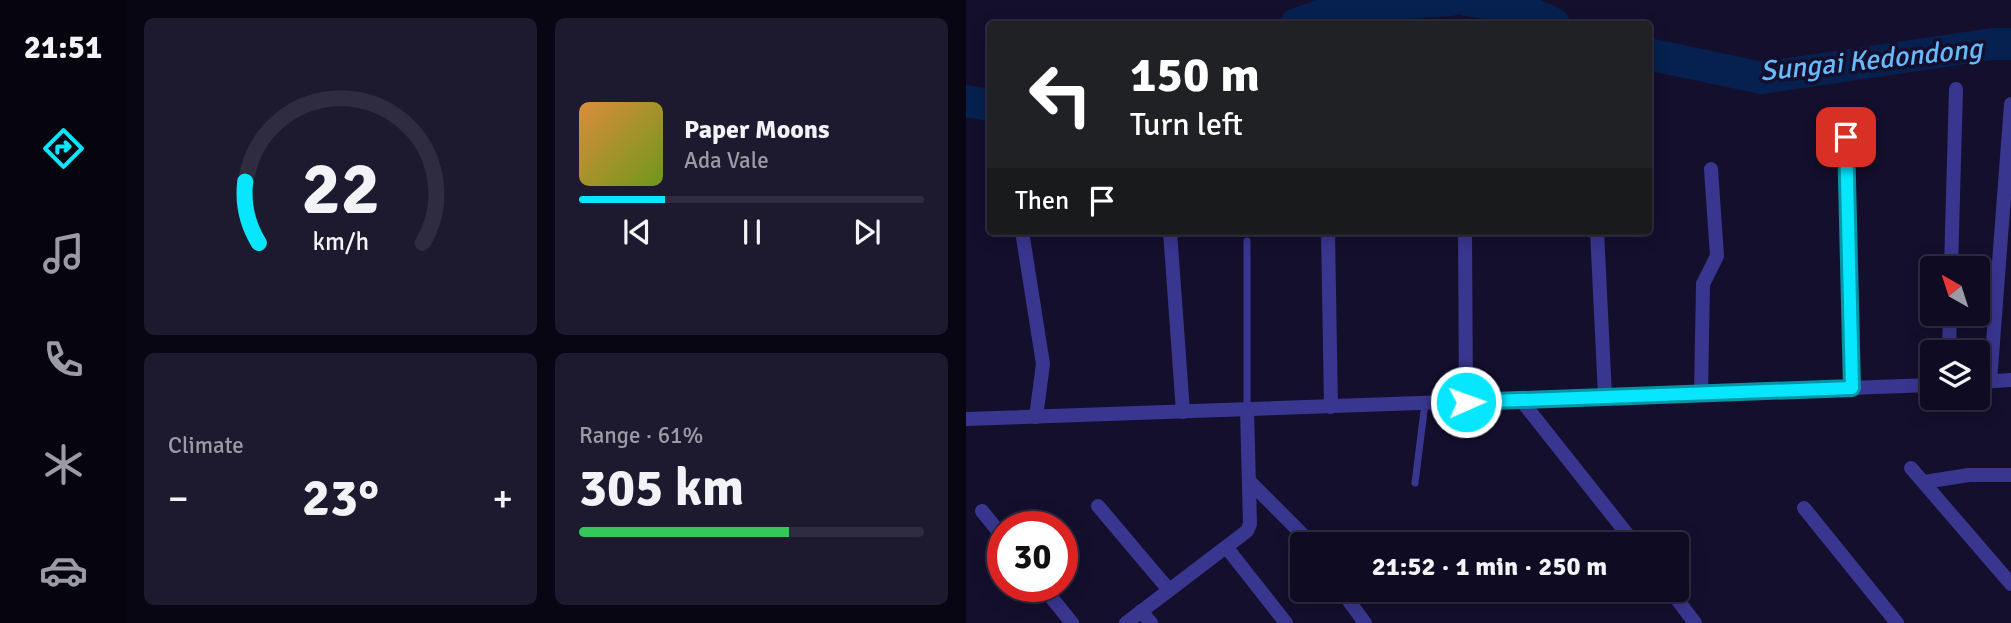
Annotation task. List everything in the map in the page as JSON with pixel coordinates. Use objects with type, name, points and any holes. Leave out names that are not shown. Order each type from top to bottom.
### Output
[{"type":"street","points":[[1951,256],[1956,89]]},
{"type":"street","points":[[1988,340],[2011,104]]},
{"type":"street","points":[[1846,137],[1852,388]]},
{"type":"street","points":[[1701,393],[1703,284],[1717,256],[1711,169]]},
{"type":"street","points":[[1023,235],[1043,364],[1036,417]]},
{"type":"street","points":[[1170,235],[1183,412]]},
{"type":"street","points":[[1328,235],[1331,407]]},
{"type":"street","points":[[1465,235],[1466,402]]},
{"type":"street","points":[[1597,235],[1605,395]]},
{"type":"street","points":[[1990,382],[2011,380]]},
{"type":"street","points":[[966,419],[1920,385]]},
{"type":"street","points":[[1521,400],[1625,532]]},
{"type":"street","points":[[1126,623],[1247,531],[1250,524],[1247,409]]},
{"type":"street","points":[[1911,468],[2011,584]]},
{"type":"street","points":[[1924,482],[1969,475],[2011,475]]},
{"type":"street","points":[[1249,481],[1300,532]]},
{"type":"street","points":[[1098,506],[1169,590]]},
{"type":"street","points":[[1804,508],[1897,623]]},
{"type":"street","points":[[982,511],[987,517]]},
{"type":"street","points":[[1227,548],[1286,623]]},
{"type":"street","points":[[1055,602],[1072,623]]},
{"type":"street","points":[[1350,602],[1365,623]]},
{"type":"street","points":[[1679,602],[1695,623]]},
{"type":"street","points":[[1141,611],[1151,623]]},
{"type":"lane","points":[[1247,241],[1247,409]]},
{"type":"lane","points":[[1415,483],[1425,403]]},
{"type":"waterway","name":"Sungai Kedondong","points":[[1305,21],[1346,7],[1451,0]]},
{"type":"waterway","name":"Sungai Kedondong","points":[[1467,0],[1525,10],[1548,21]]},
{"type":"waterway","name":"Sungai Kedondong","points":[[1652,55],[1762,78],[1992,44],[2011,44]]},
{"type":"waterway","name":"Sungai Kedondong","points":[[966,101],[987,104]]},
{"type":"route","points":[[1466,402],[1852,388],[1846,137]]}]
